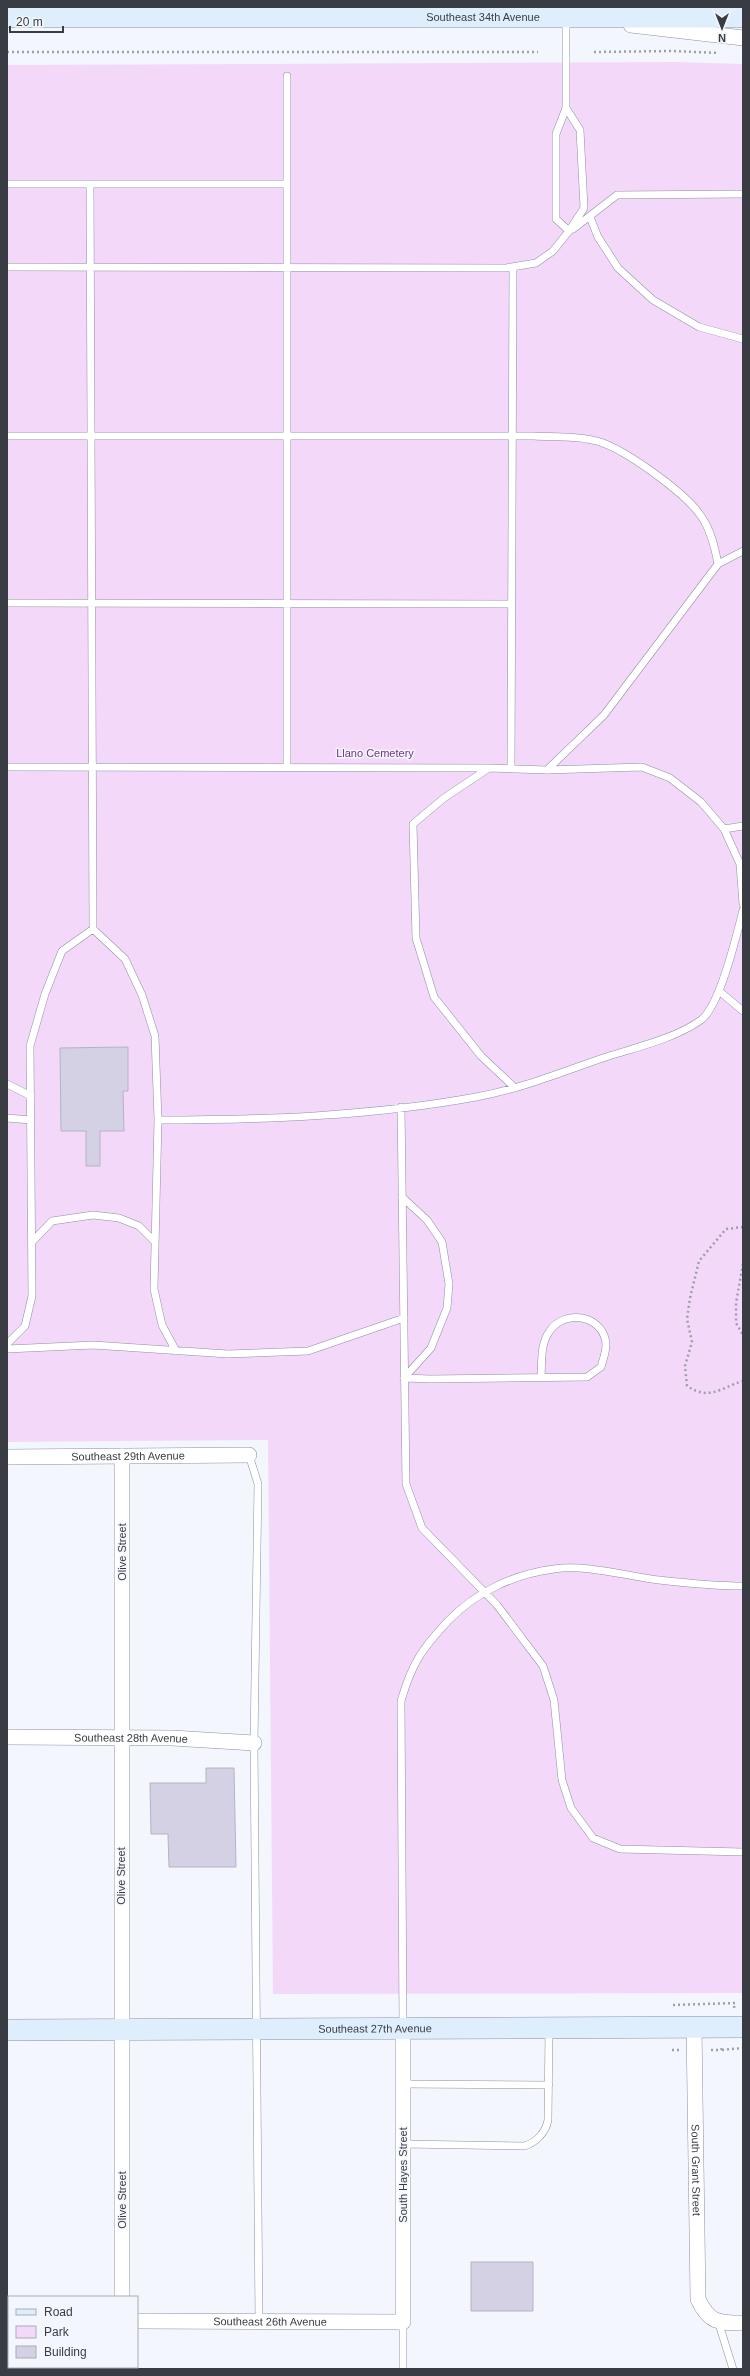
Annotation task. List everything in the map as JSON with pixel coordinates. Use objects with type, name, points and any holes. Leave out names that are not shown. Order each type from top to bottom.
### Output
[{"type":"main road","name":"Southeast 34th Avenue","points":[[7,16],[75,12],[390,12],[566,18],[743,17]]},
{"type":"main road","name":"Southeast 27th Avenue","points":[[7,2030],[743,2027]]},
{"type":"street","points":[[566,18],[743,38]]},
{"type":"street","name":"Southeast 29th Avenue","points":[[7,1457],[249,1455]]},
{"type":"street","name":"Olive Street","points":[[122,1456],[122,2296]]},
{"type":"street","name":"Southeast 28th Avenue","points":[[7,1737],[121,1738],[254,1742]]},
{"type":"street","name":"South Grant Street","points":[[694,2027],[698,2299],[704,2312],[710,2319],[718,2321]]},
{"type":"street","name":"South Hayes Street","points":[[403,2029],[403,2322]]},
{"type":"street","name":"Southeast 26th Avenue","points":[[138,2321],[403,2322]]},
{"type":"street","points":[[718,2321],[743,2323]]},
{"type":"lane","points":[[566,18],[566,108],[556,134],[556,219],[570,231]]},
{"type":"lane","points":[[286,768],[287,76]]},
{"type":"lane","points":[[7,267],[513,267],[536,263],[553,251],[570,231],[584,208],[580,130],[566,108]]},
{"type":"lane","points":[[7,184],[286,184]]},
{"type":"lane","points":[[90,184],[93,929],[125,959],[142,995],[155,1036],[158,1120],[154,1289],[162,1325],[176,1351]]},
{"type":"lane","points":[[570,231],[617,195],[743,194]]},
{"type":"lane","points":[[590,217],[598,237],[618,268],[653,300],[699,327],[743,339]]},
{"type":"lane","points":[[511,769],[513,267]]},
{"type":"lane","points":[[7,436],[512,436],[594,440],[633,458],[671,486],[701,516],[714,543],[718,564]]},
{"type":"lane","points":[[547,770],[604,714],[718,564],[743,551]]},
{"type":"lane","points":[[7,603],[511,604]]},
{"type":"lane","points":[[7,767],[489,768],[547,770],[642,767],[670,778],[701,802],[724,829],[740,864],[743,904]]},
{"type":"lane","points":[[489,768],[444,798],[413,824],[416,938],[434,997],[481,1056],[514,1087]]},
{"type":"lane","points":[[724,829],[743,826]]},
{"type":"lane","points":[[158,1120],[261,1120],[477,1097],[514,1087],[667,1036],[702,1019],[719,991],[735,946],[743,910]]},
{"type":"lane","points":[[7,1344],[25,1326],[32,1296],[30,1046],[45,994],[62,951],[93,929]]},
{"type":"lane","points":[[719,991],[743,1011]]},
{"type":"lane","points":[[7,1084],[31,1096]]},
{"type":"lane","points":[[401,1106],[406,1484],[422,1528],[484,1594],[497,1605],[543,1666],[554,1700],[562,1780],[571,1808],[593,1838],[620,1849],[743,1852]]},
{"type":"lane","points":[[7,1118],[31,1120]]},
{"type":"lane","points":[[402,1196],[427,1220],[442,1242],[449,1284],[447,1308],[431,1348],[404,1378]]},
{"type":"lane","points":[[32,1242],[52,1221],[93,1215],[119,1218],[139,1226],[155,1242]]},
{"type":"lane","points":[[404,1378],[541,1378],[587,1378],[601,1367],[606,1345],[598,1326],[580,1316],[562,1318],[549,1332],[543,1346],[541,1378]]},
{"type":"lane","points":[[7,1349],[93,1345],[228,1354],[308,1350],[404,1318]]},
{"type":"lane","points":[[249,1455],[258,1484],[254,1742],[259,2321]]},
{"type":"lane","points":[[403,2029],[401,1701],[408,1677],[423,1648],[463,1605],[502,1582],[554,1568],[606,1571],[658,1580],[743,1586]]},
{"type":"lane","points":[[403,2144],[524,2146],[532,2144],[547,2128],[549,2028]]},
{"type":"lane","points":[[403,2084],[549,2085]]},
{"type":"lane","points":[[718,2321],[733,2369]]},
{"type":"lane","points":[[403,2322],[403,2369]]},
{"type":"path","points":[[594,52],[672,51],[727,54]]},
{"type":"path","points":[[7,52],[538,52]]},
{"type":"path","points":[[743,1227],[726,1229],[699,1261],[690,1298],[687,1319],[692,1342],[685,1366],[687,1386],[698,1393],[714,1393],[743,1381]]},
{"type":"path","points":[[743,1264],[736,1303],[736,1323],[743,1335]]},
{"type":"path","points":[[673,2006],[735,2003]]},
{"type":"path","points":[[721,2050],[743,2048]]},
{"type":"green space","name":"Llano Cemetery","points":[[677,62],[743,64],[743,1993],[273,1994],[268,1440],[7,1442],[7,65]]},
{"type":"building","points":[[128,1047],[128,1091],[123,1091],[124,1131],[100,1131],[100,1166],[86,1166],[86,1131],[61,1131],[60,1048]]},
{"type":"building","points":[[206,1768],[234,1768],[236,1867],[169,1867],[168,1834],[151,1834],[150,1783],[206,1783]]},
{"type":"building","points":[[471,2262],[533,2262],[533,2311],[471,2311]]}]
